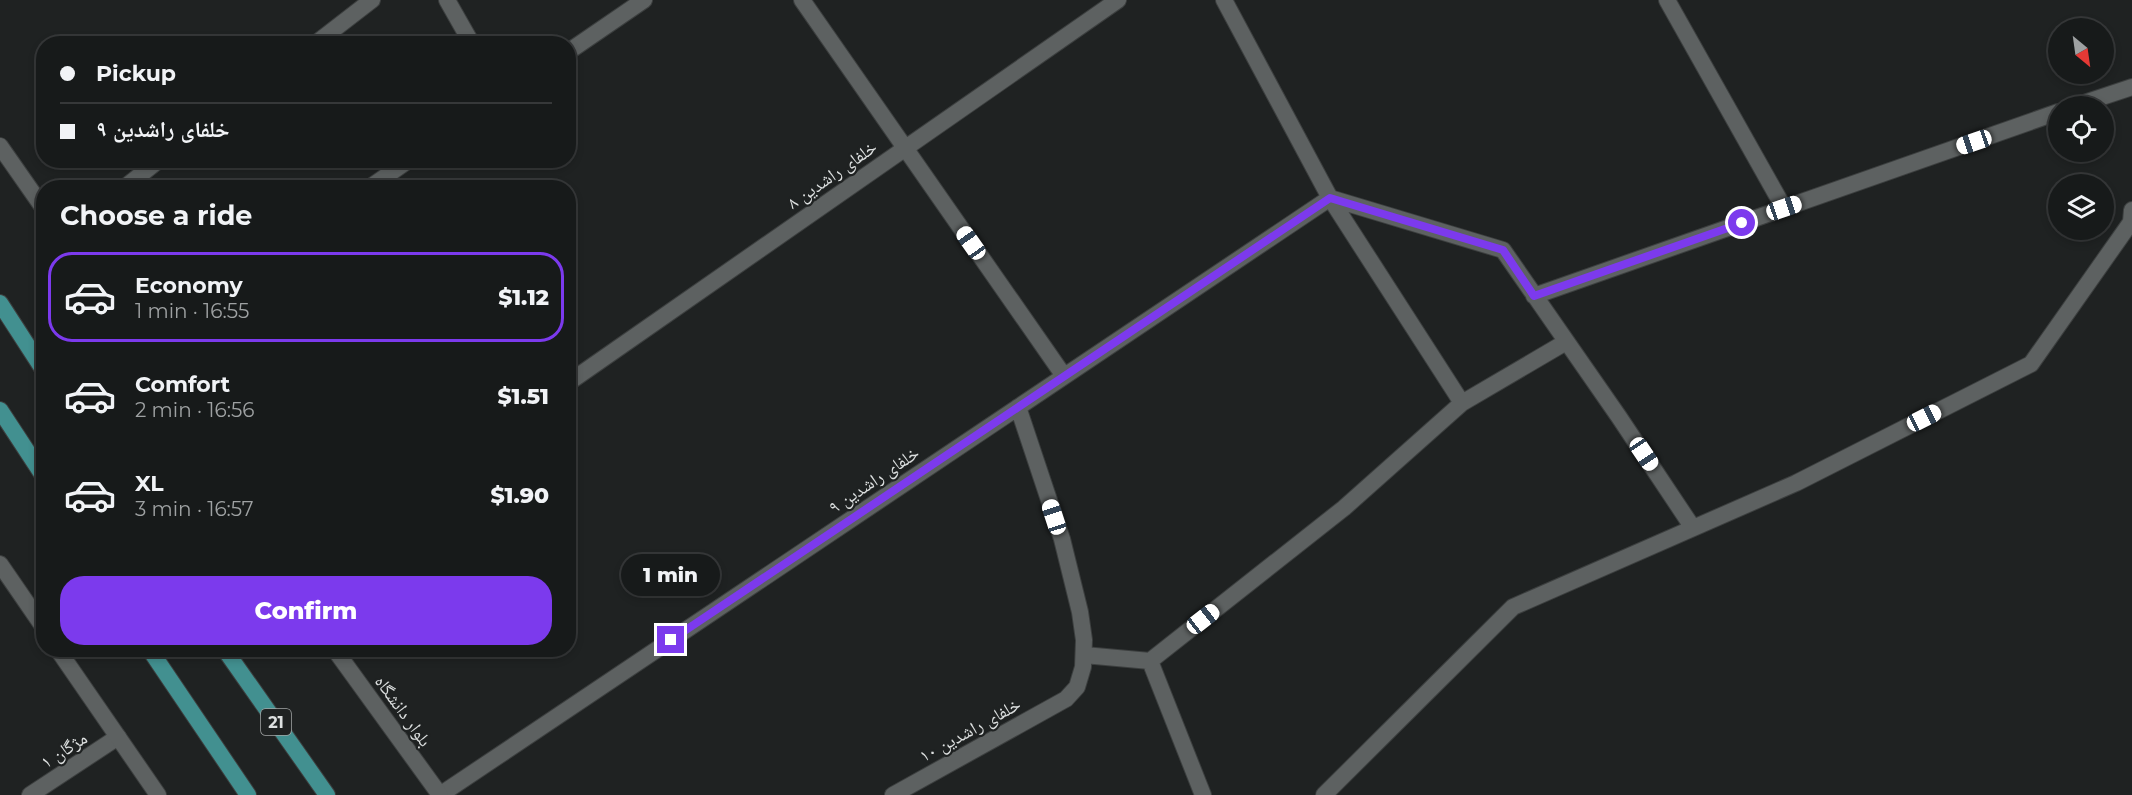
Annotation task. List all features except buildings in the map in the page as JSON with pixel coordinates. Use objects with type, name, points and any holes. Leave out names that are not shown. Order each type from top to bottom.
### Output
[{"type":"main road","points":[[0,303],[36,359]]},
{"type":"main road","points":[[0,410],[36,465]]},
{"type":"main road","points":[[155,657],[248,795]]},
{"type":"main road","name":"21","points":[[230,657],[327,795]]},
{"type":"street","points":[[325,36],[372,0]]},
{"type":"street","points":[[447,0],[467,36]]},
{"type":"street","points":[[576,47],[644,0]]},
{"type":"street","points":[[802,0],[1064,376]]},
{"type":"street","name":"خلفای راشدین ۸","points":[[576,377],[1118,0]]},
{"type":"street","points":[[1224,0],[1330,198],[1462,403]]},
{"type":"street","points":[[1666,0],[1784,208]]},
{"type":"street","points":[[2105,96],[2132,87]]},
{"type":"street","points":[[1534,296],[2048,116]]},
{"type":"street","points":[[0,146],[36,198]]},
{"type":"street","points":[[134,180],[149,168]]},
{"type":"street","points":[[380,180],[398,168]]},
{"type":"street","points":[[1330,198],[1503,250],[1693,528]]},
{"type":"street","name":"خلفای راشدین ۹","points":[[440,795],[1330,198]]},
{"type":"street","points":[[1324,795],[1513,607],[1796,483],[2031,364],[2131,222],[2132,210]]},
{"type":"street","points":[[1018,407],[1062,539],[1080,612],[1084,656],[1150,661],[1344,508],[1462,403],[1566,342]]},
{"type":"street","points":[[0,564],[36,616]]},
{"type":"street","name":"خلفای راشدین ۱۰","points":[[893,795],[1066,699],[1077,687],[1084,656]]},
{"type":"street","points":[[63,657],[158,795]]},
{"type":"street","name":"بلوار دانشگاه","points":[[340,657],[440,795]]},
{"type":"street","points":[[1150,661],[1203,795]]},
{"type":"street","name":"مژگان ۱","points":[[30,795],[118,737]]},
{"type":"route","points":[[671,640],[1330,198],[1503,250],[1534,296],[1742,223]]}]
